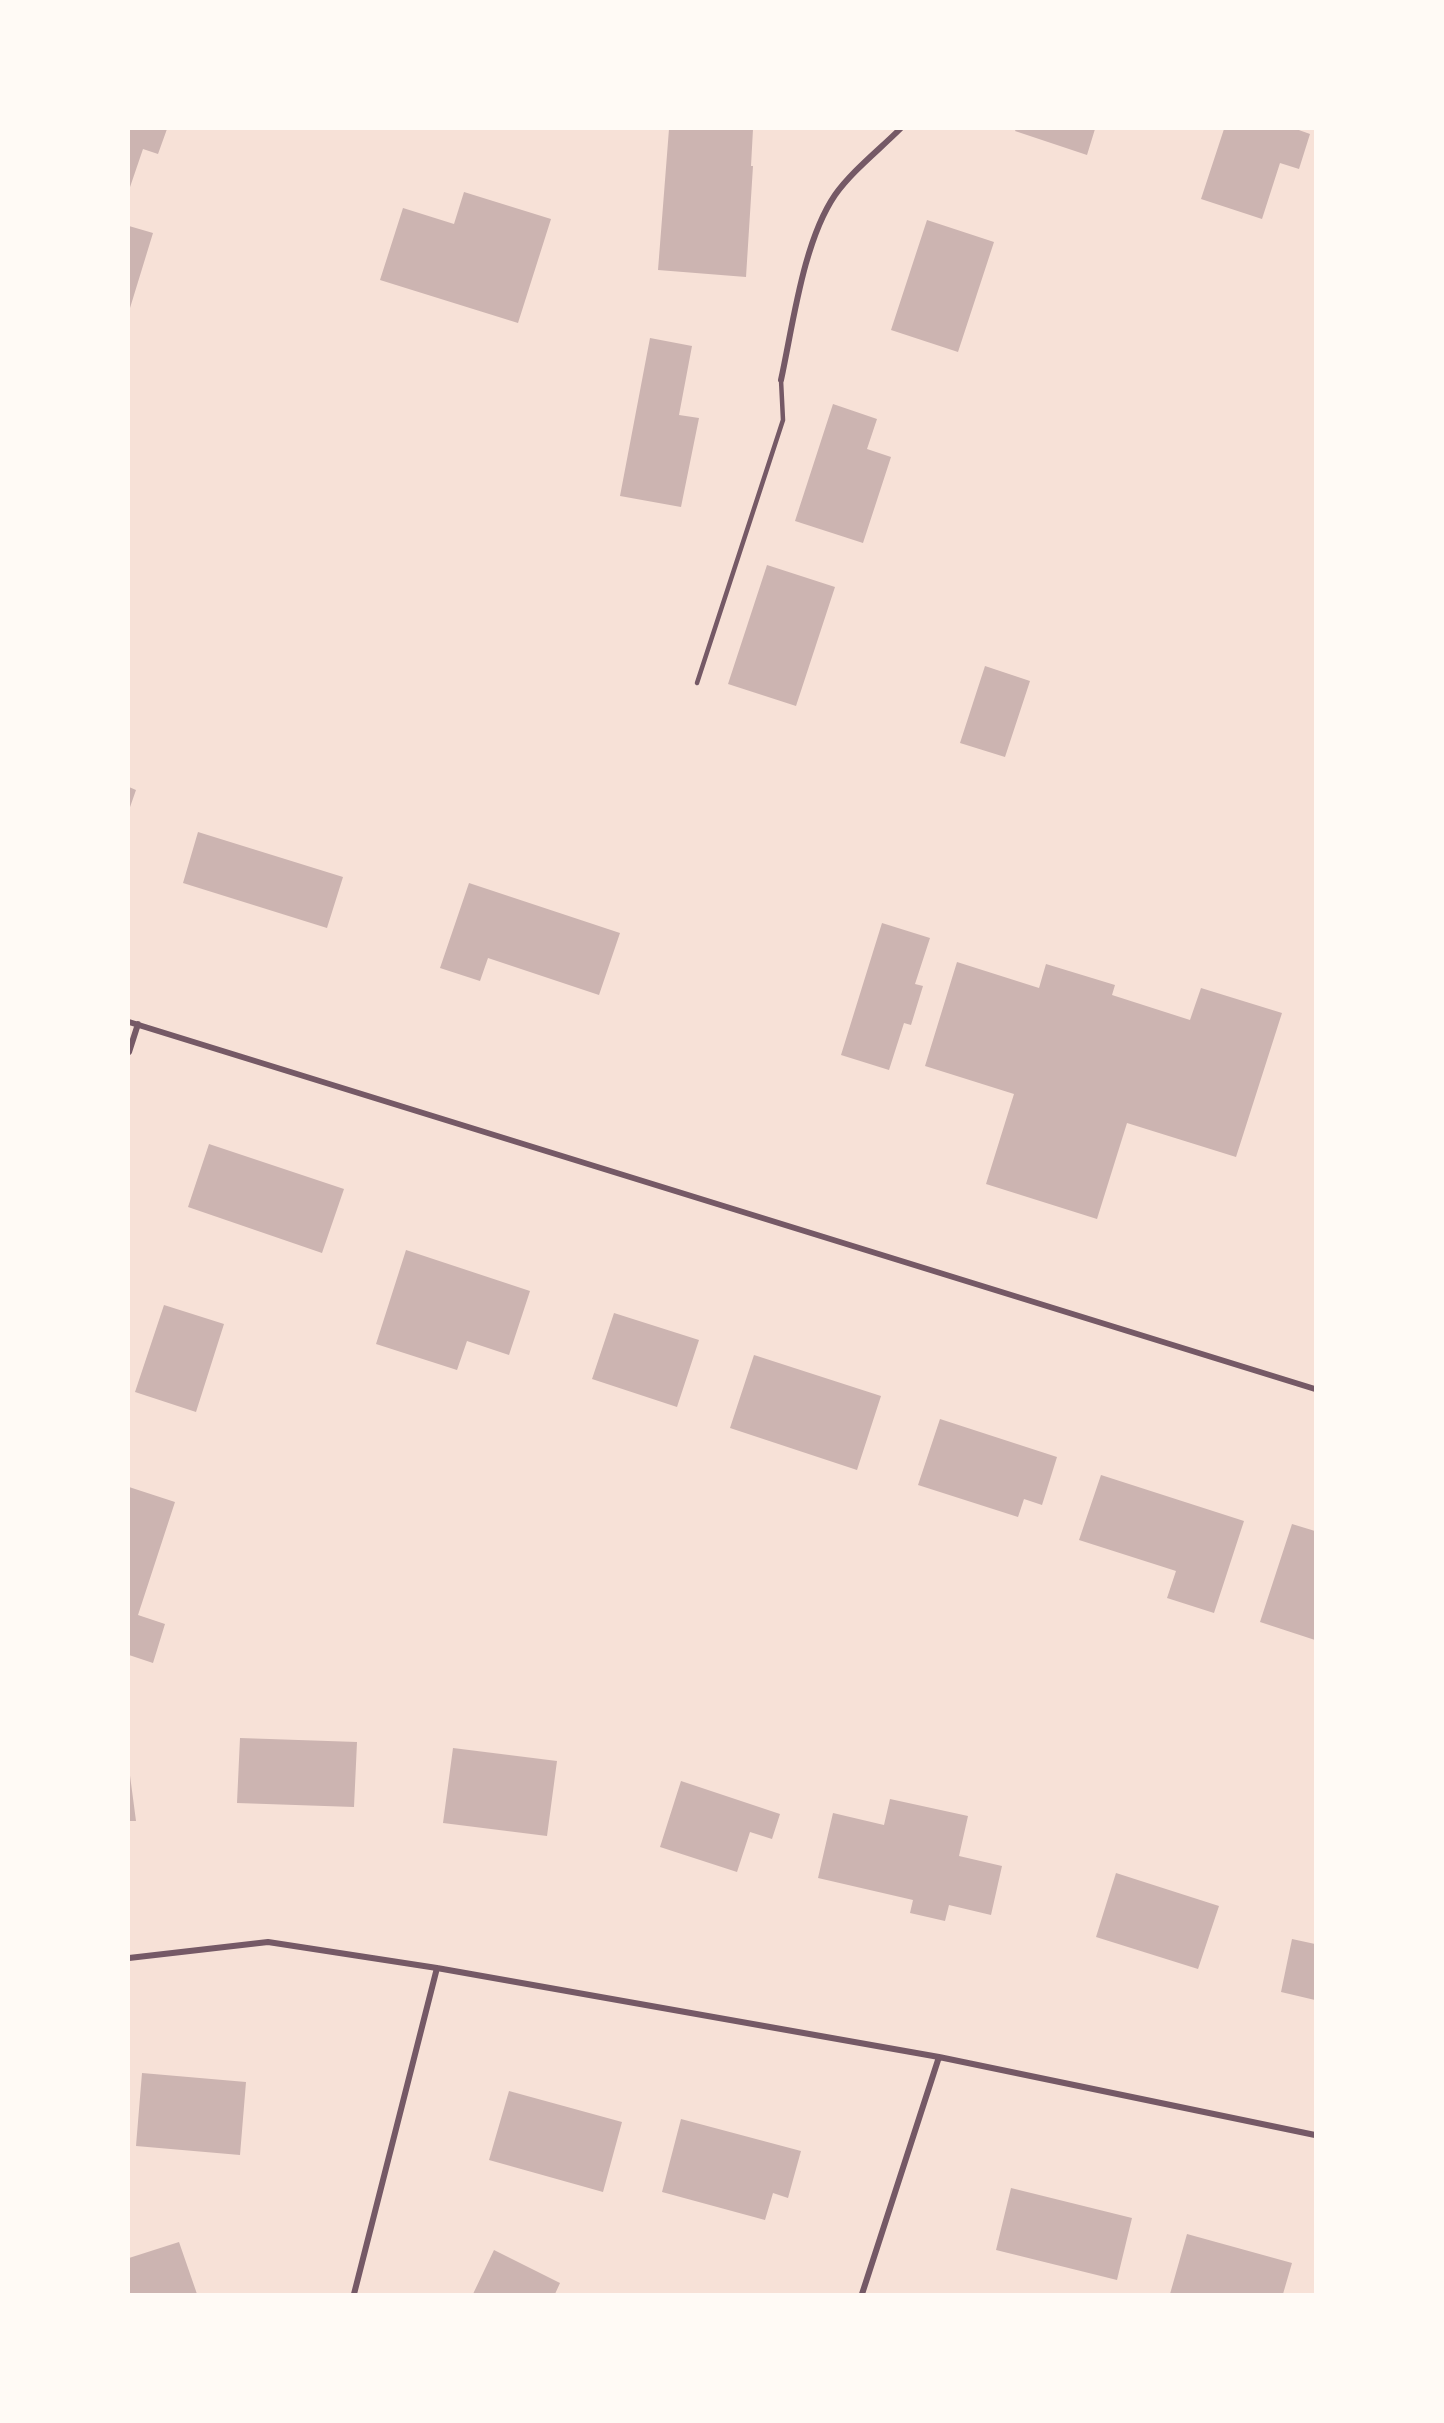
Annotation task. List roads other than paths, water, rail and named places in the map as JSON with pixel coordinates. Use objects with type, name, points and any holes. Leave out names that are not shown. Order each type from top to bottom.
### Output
[{"type":"street","points":[[781,380],[806,265],[825,212],[837,193],[900,129]]},
{"type":"street","points":[[129,1022],[1315,1389]]},
{"type":"street","points":[[129,1052],[138,1024]]},
{"type":"street","points":[[129,1958],[268,1942],[437,1968],[939,2057],[1315,2135]]},
{"type":"street","points":[[354,2294],[437,1968]]},
{"type":"street","points":[[862,2294],[939,2057]]},
{"type":"lane","points":[[697,682],[783,420],[781,380]]}]
